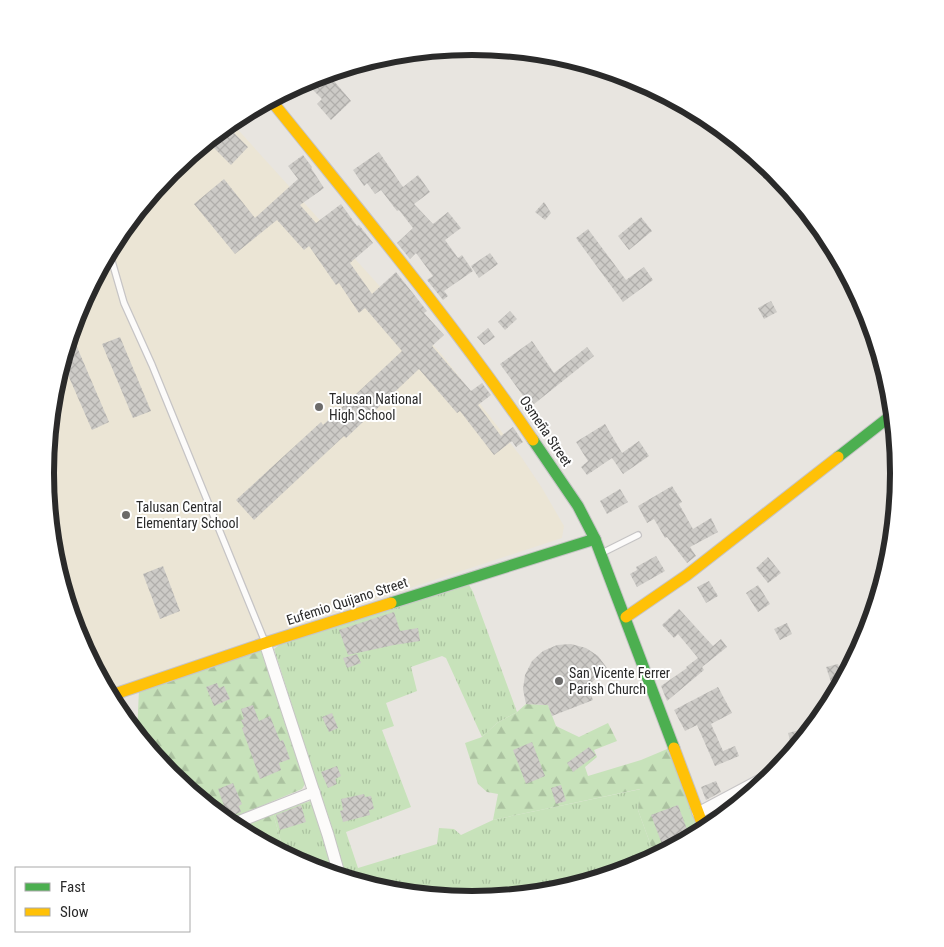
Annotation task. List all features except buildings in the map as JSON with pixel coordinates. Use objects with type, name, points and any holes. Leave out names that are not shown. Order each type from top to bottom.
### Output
[{"type":"main road","name":"Osmeña Street","points":[[274,105],[440,312],[495,384],[578,506],[595,539],[626,618],[702,823]]},
{"type":"main road","points":[[626,618],[687,575],[887,419]]},
{"type":"main road","name":"Eufemio Quijano Street","points":[[116,693],[265,643],[595,539]]},
{"type":"street","points":[[265,643],[338,870]]},
{"type":"street","points":[[698,813],[752,784]]},
{"type":"street","points":[[240,821],[314,792]]},
{"type":"lane","points":[[112,261],[124,303],[152,365],[265,643]]},
{"type":"lane","points":[[600,554],[638,535]]},
{"type":"shaded area","name":"Talusan National High School","points":[[237,128],[443,356],[522,458],[564,526],[562,538],[113,688],[86,634],[68,582],[57,528],[54,474],[57,419],[68,365],[86,313],[110,264],[140,219],[176,178],[196,159]]},
{"type":"green space","points":[[469,585],[517,712],[497,723],[482,737],[446,658],[442,656],[411,667],[417,691],[386,703],[394,726],[382,730],[411,807],[346,832],[358,868],[437,844],[439,828],[454,829],[461,835],[493,820],[641,789],[638,810],[653,851],[606,870],[554,884],[499,891],[472,892],[417,888],[390,884],[344,872],[274,649],[283,642]]},
{"type":"green space","points":[[256,648],[264,652],[305,784],[302,789],[234,817],[196,788],[176,769],[140,728],[137,725],[139,689]]},
{"type":"green space","points":[[526,704],[548,705],[556,726],[579,737],[608,723],[617,741],[594,750],[597,757],[585,767],[588,776],[641,760],[672,747],[699,824],[653,851],[638,810],[640,789],[493,820],[498,794],[487,792],[478,784],[465,743],[482,737],[497,723],[517,712]]},
{"type":"green space","points":[[313,800],[332,863],[325,865],[282,846],[273,813]]},
{"type":"green space","points":[[273,813],[282,846],[263,836],[245,824]]},
{"type":"traffic: fast","points":[[838,457],[887,419]]},
{"type":"traffic: fast","points":[[533,440],[578,506],[595,539],[674,748]]},
{"type":"traffic: fast","points":[[391,603],[595,539]]},
{"type":"traffic: slow","points":[[275,105],[438,309],[533,440]]},
{"type":"traffic: slow","points":[[626,617],[687,575],[838,457]]},
{"type":"traffic: slow","points":[[116,693],[391,603]]},
{"type":"traffic: slow","points":[[674,748],[702,822]]},
{"type":"place","name":"Talusan National High School","points":[[319,407]]},
{"type":"place","name":"Talusan Central Elementary School","points":[[126,515]]},
{"type":"place","name":"San Vicente Ferrer Parish Church","points":[[559,681]]}]
